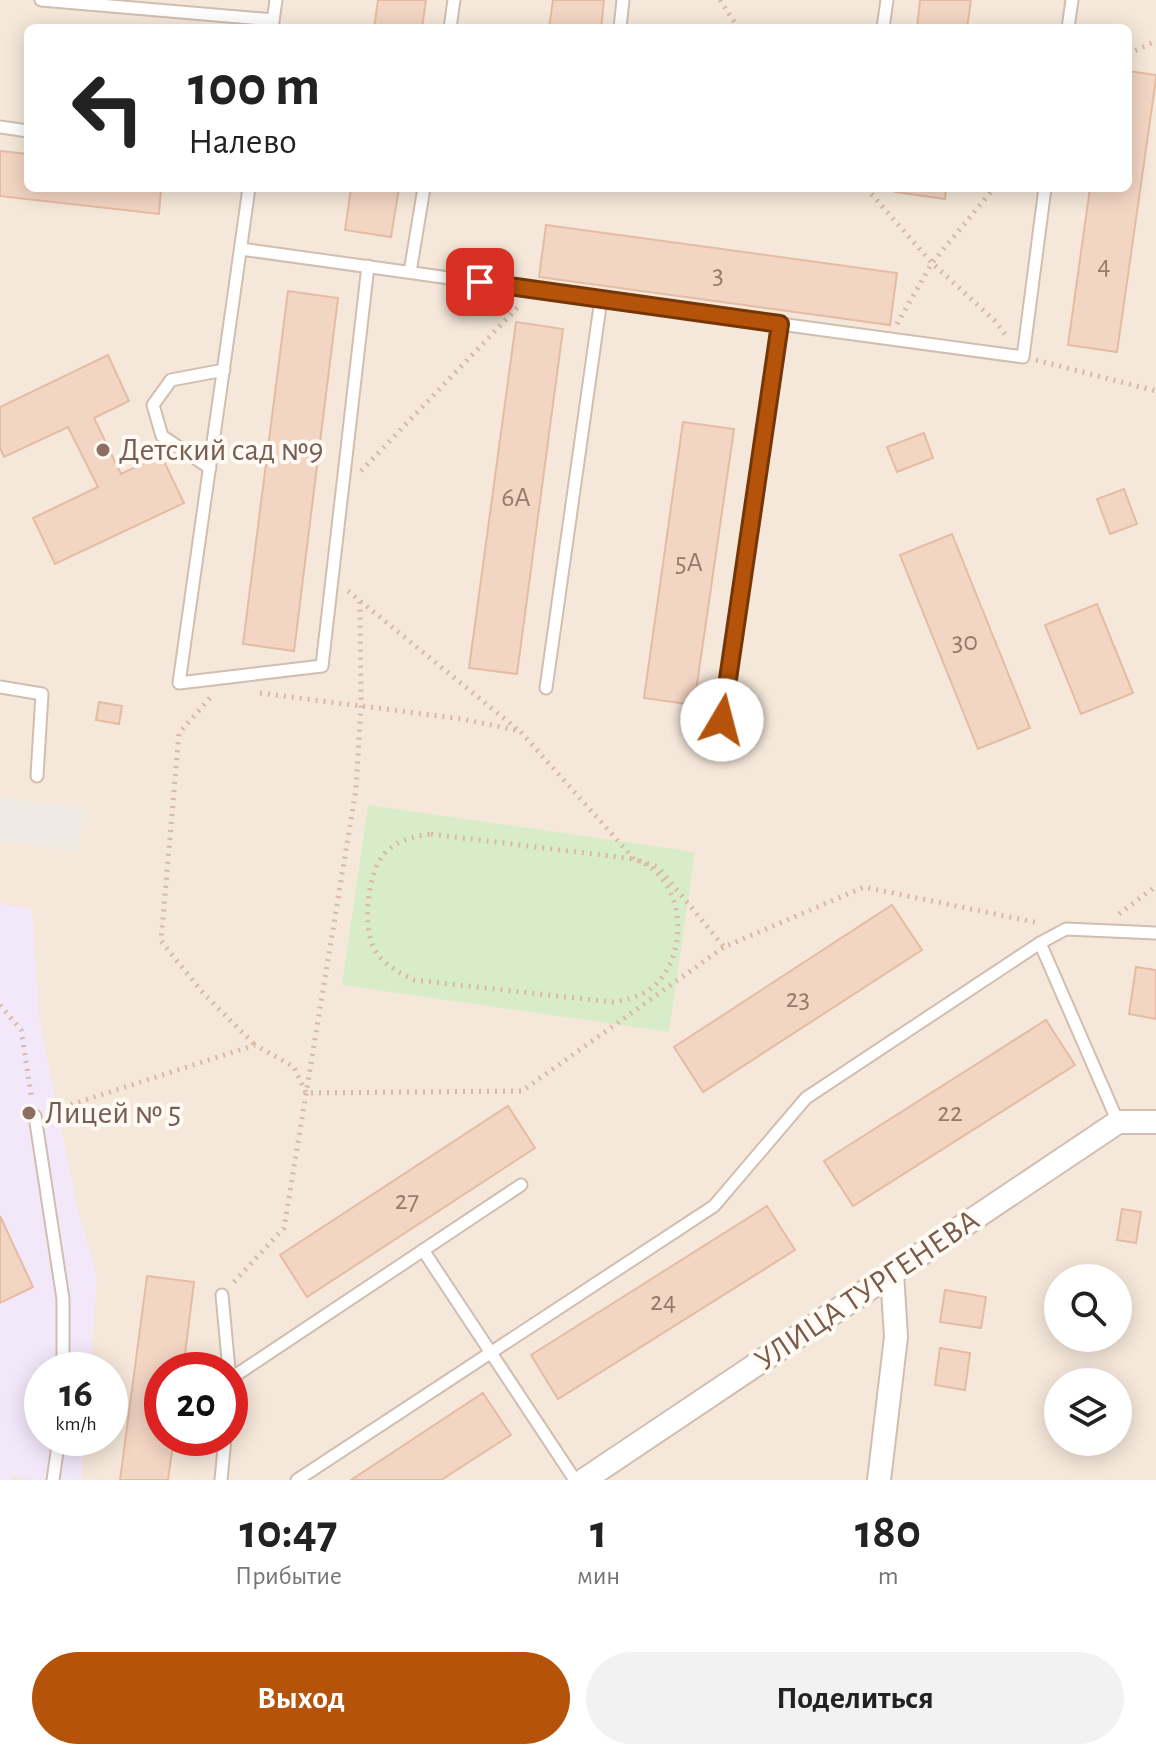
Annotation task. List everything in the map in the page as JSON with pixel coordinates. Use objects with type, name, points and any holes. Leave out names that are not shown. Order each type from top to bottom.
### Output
[{"type":"street","points":[[1118,1122],[1156,1122]]},
{"type":"street","name":"УЛИЦА ТУРГЕНЕВА","points":[[584,1480],[1118,1122]]},
{"type":"street","points":[[879,1480],[896,1337],[892,1273]]},
{"type":"lane","points":[[41,0],[273,24],[276,0]]},
{"type":"lane","points":[[451,24],[454,0]]},
{"type":"lane","points":[[620,24],[623,0]]},
{"type":"lane","points":[[884,24],[887,0]]},
{"type":"lane","points":[[1069,24],[1072,0]]},
{"type":"lane","points":[[0,127],[24,130]]},
{"type":"lane","points":[[248,192],[179,683],[322,666],[368,266]]},
{"type":"lane","points":[[410,272],[423,192]]},
{"type":"lane","points":[[241,249],[1023,357],[1044,192]]},
{"type":"lane","points":[[546,688],[601,299]]},
{"type":"lane","points":[[722,720],[780,324]]},
{"type":"lane","points":[[210,468],[162,436],[153,405],[171,380],[224,370]]},
{"type":"lane","points":[[0,687],[42,694],[37,776]]},
{"type":"lane","points":[[297,1480],[714,1206],[806,1098],[1040,943],[1066,929],[1156,933]]},
{"type":"lane","points":[[1040,943],[1118,1122]]},
{"type":"lane","points":[[35,1116],[63,1299],[63,1352]]},
{"type":"lane","points":[[248,1367],[521,1185]]},
{"type":"lane","points":[[423,1250],[575,1480]]},
{"type":"lane","points":[[222,1295],[227,1352]]},
{"type":"lane","points":[[53,1480],[56,1456]]},
{"type":"lane","points":[[221,1480],[223,1456]]},
{"type":"path","points":[[720,0],[735,24]]},
{"type":"path","points":[[1132,52],[1156,41]]},
{"type":"path","points":[[870,192],[932,263],[994,320],[1023,357],[1156,391]]},
{"type":"path","points":[[889,339],[932,263],[991,192]]},
{"type":"path","points":[[342,492],[534,290]]},
{"type":"path","points":[[332,577],[520,731],[634,859],[662,878],[678,916],[670,963],[657,983],[641,995],[627,1000],[612,1002],[414,980],[385,963],[372,945],[368,922],[368,898],[373,875],[384,853],[402,841],[431,834],[634,859],[658,867],[724,947]]},
{"type":"path","points":[[222,1295],[284,1228],[356,789],[361,706],[360,601]]},
{"type":"path","points":[[219,688],[179,733],[161,941],[203,993],[255,1045],[294,1067],[306,1093]]},
{"type":"path","points":[[250,692],[462,719],[520,731]]},
{"type":"path","points":[[306,1093],[522,1091],[724,947],[864,887],[1066,929]]},
{"type":"path","points":[[0,1005],[21,1030],[35,1116],[255,1045]]},
{"type":"shaded area","points":[[0,0],[1156,0],[1156,1480],[0,1480]]},
{"type":"shaded area","points":[[0,797],[84,809],[78,851],[0,840]]},
{"type":"shaded area","name":"Лицей № 5","points":[[0,904],[32,909],[39,1018],[77,1207],[97,1277],[91,1352],[24,1352],[24,1456],[83,1456],[81,1480],[33,1480],[12,1475],[11,1480],[0,1480]]},
{"type":"green space","points":[[368,805],[695,852],[669,1032],[342,985]]},
{"type":"building","points":[[378,0],[426,0],[423,24],[375,24]]},
{"type":"building","points":[[553,0],[604,0],[601,24],[550,24]]},
{"type":"building","points":[[920,0],[971,0],[968,24],[917,24]]},
{"type":"building","points":[[1132,72],[1156,75],[1117,352],[1068,345],[1089,192],[1132,192]]},
{"type":"building","points":[[0,151],[24,154],[24,192],[161,192],[159,214],[0,196]]},
{"type":"building","points":[[350,192],[398,192],[391,237],[345,230]]},
{"type":"building","points":[[895,192],[946,192],[945,199]]},
{"type":"building","points":[[546,225],[897,273],[890,325],[539,277]]},
{"type":"building","points":[[288,291],[338,298],[294,651],[243,644]]},
{"type":"building","points":[[516,322],[563,329],[517,674],[469,668]]},
{"type":"building","points":[[108,355],[129,401],[94,418],[121,474],[161,455],[184,503],[55,564],[33,518],[98,487],[68,427],[4,457],[0,448],[0,407]]},
{"type":"building","points":[[683,422],[734,429],[694,705],[644,698]]},
{"type":"building","points":[[924,433],[933,458],[897,472],[887,447]]},
{"type":"building","points":[[1124,489],[1137,524],[1110,534],[1097,499]]},
{"type":"building","points":[[952,534],[1030,728],[978,749],[900,555]]},
{"type":"building","points":[[1097,604],[1133,693],[1081,714],[1045,625]]},
{"type":"building","points":[[99,702],[122,706],[119,724],[96,720]]},
{"type":"building","points":[[892,905],[922,950],[703,1092],[674,1047]]},
{"type":"building","points":[[1136,967],[1156,970],[1156,1019],[1129,1014]]},
{"type":"building","points":[[1046,1020],[1075,1065],[853,1206],[824,1161]]},
{"type":"building","points":[[508,1106],[535,1148],[307,1297],[280,1255]]},
{"type":"building","points":[[767,1206],[795,1250],[558,1399],[531,1355]]},
{"type":"building","points":[[1122,1209],[1141,1212],[1136,1243],[1117,1240]]},
{"type":"building","points":[[0,1216],[33,1287],[0,1303]]},
{"type":"building","points":[[147,1276],[194,1282],[185,1352],[144,1352],[144,1456],[171,1456],[168,1480],[120,1480],[123,1456],[128,1456],[128,1420]]},
{"type":"building","points":[[945,1290],[986,1297],[981,1328],[940,1322]]},
{"type":"building","points":[[940,1348],[970,1353],[965,1390],[935,1385]]},
{"type":"building","points":[[483,1393],[511,1435],[441,1480],[351,1480]]},
{"type":"place","name":"Детский сад №9","points":[[103,450]]},
{"type":"place","name":"Лицей № 5","points":[[29,1113]]},
{"type":"route","points":[[480,282],[780,324],[722,720]]}]
